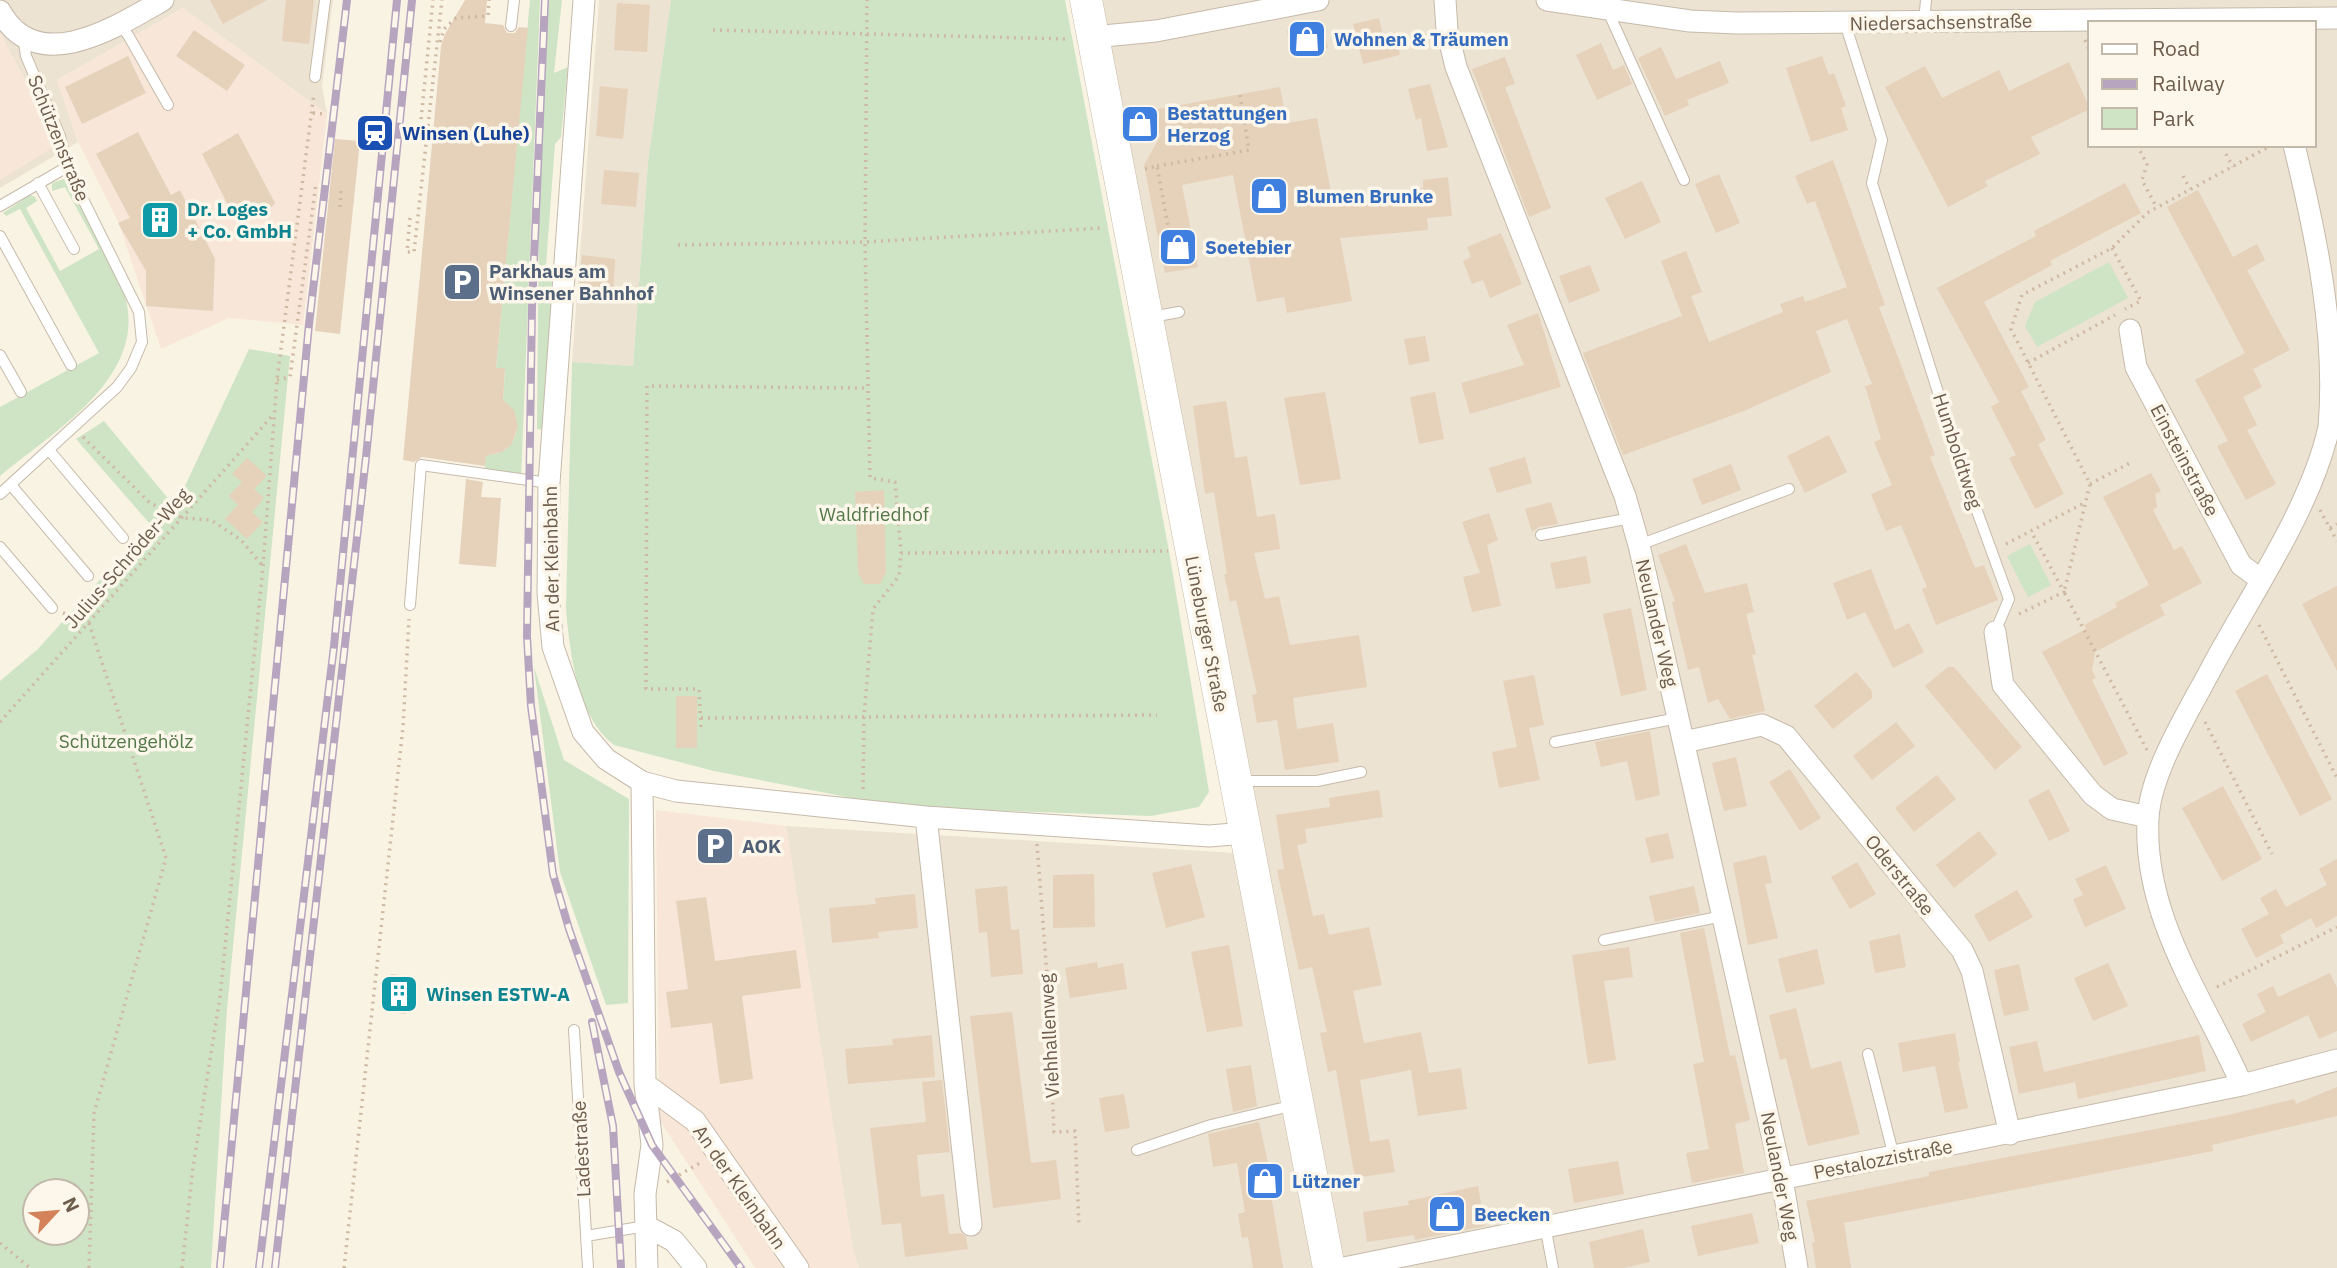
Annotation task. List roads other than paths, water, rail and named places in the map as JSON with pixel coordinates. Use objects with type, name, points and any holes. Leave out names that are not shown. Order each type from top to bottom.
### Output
[{"type":"main road","name":"Lüneburger Straße","points":[[1086,0],[1329,1268]]},
{"type":"street","name":"Schützenstraße","points":[[0,10],[8,25],[23,37],[66,44],[90,39],[163,0]]},
{"type":"street","name":"An der Kleinbahn","points":[[584,0],[549,483],[548,593],[553,647],[583,732],[611,764],[642,782]]},
{"type":"street","points":[[1093,37],[1156,31],[1318,0]]},
{"type":"street","name":"Neulander Weg","points":[[1445,0],[1447,30],[1456,67],[1631,518],[1639,545],[1782,1179],[1797,1268]]},
{"type":"street","name":"Niedersachsenstraße","points":[[1547,0],[1690,21],[2088,21]]},
{"type":"street","name":"Niedersachsenstraße","points":[[2094,21],[2337,18]]},
{"type":"street","points":[[2242,1086],[2164,925],[2150,871],[2148,817],[2159,773],[2246,602],[2309,489],[2329,426],[2336,360],[2325,274],[2294,147]]},
{"type":"street","name":"Einsteinstraße","points":[[2130,330],[2136,367],[2241,565],[2260,579]]},
{"type":"street","points":[[1995,632],[2003,685],[2093,795],[2112,809],[2148,817]]},
{"type":"street","name":"Oderstraße","points":[[1684,742],[1762,724],[1786,736],[1962,950],[1972,971],[2010,1134]]},
{"type":"street","points":[[647,1268],[645,1194],[652,1146],[645,1084],[642,782],[676,791],[926,817],[1209,836],[1246,833]]},
{"type":"street","points":[[926,817],[971,1225]]},
{"type":"street","name":"Pestalozzistraße","points":[[1344,1268],[1534,1226],[1894,1157],[2242,1086],[2337,1059]]},
{"type":"street","name":"An der Kleinbahn","points":[[645,1084],[695,1121],[798,1268]]},
{"type":"street","points":[[646,1226],[674,1241],[696,1268]]},
{"type":"lane","points":[[315,77],[325,0]]},
{"type":"lane","points":[[511,26],[514,0]]},
{"type":"lane","points":[[1924,22],[1926,0]]},
{"type":"lane","points":[[1607,9],[1684,180]]},
{"type":"lane","name":"Humboldtweg","points":[[1845,23],[1882,140],[1872,183],[1965,478],[2009,599],[1995,632]]},
{"type":"lane","points":[[120,25],[168,105]]},
{"type":"lane","name":"Schützenstraße","points":[[23,37],[26,56],[60,136],[67,167],[139,312],[142,342],[131,368],[101,404],[49,450]]},
{"type":"lane","points":[[0,206],[67,167]]},
{"type":"lane","points":[[38,183],[74,249]]},
{"type":"lane","points":[[0,236],[71,365]]},
{"type":"lane","points":[[1147,318],[1179,312]]},
{"type":"lane","points":[[0,355],[21,392]]},
{"type":"lane","points":[[0,494],[49,450],[123,537]]},
{"type":"lane","points":[[410,605],[421,465],[549,483]]},
{"type":"lane","points":[[10,485],[88,576]]},
{"type":"lane","points":[[1639,545],[1789,489]]},
{"type":"lane","points":[[1541,536],[1631,518]]},
{"type":"lane","points":[[0,547],[52,608]]},
{"type":"lane","points":[[1555,743],[1678,718]]},
{"type":"lane","points":[[1236,781],[1317,781],[1361,772]]},
{"type":"lane","points":[[1604,940],[1723,916]]},
{"type":"lane","name":"Ladestraße","points":[[574,1030],[588,1268]]},
{"type":"lane","points":[[1868,1054],[1894,1157]]},
{"type":"lane","points":[[1137,1150],[1211,1125],[1298,1104]]},
{"type":"lane","points":[[586,1236],[646,1226]]},
{"type":"lane","points":[[1534,1226],[1553,1268]]},
{"type":"railway","points":[[220,1268],[309,324],[347,0]]},
{"type":"railway","points":[[259,1268],[334,646],[397,0]]},
{"type":"railway","points":[[275,1268],[366,457],[412,0]]},
{"type":"railway","points":[[545,0],[532,307],[527,636],[531,706],[553,874],[569,929],[619,1072],[652,1145],[741,1268]]},
{"type":"railway","points":[[592,1022],[613,1126],[621,1268]]},
{"type":"place","name":"Wohnen & Träumen","points":[[1307,39]]},
{"type":"place","name":"Bestattungen Herzog","points":[[1140,124]]},
{"type":"place","name":"Winsen (Luhe)","points":[[375,133]]},
{"type":"place","name":"Blumen Brunke","points":[[1269,196]]},
{"type":"place","name":"Dr. Loges + Co. GmbH","points":[[160,220]]},
{"type":"place","name":"Soetebier","points":[[1178,247]]},
{"type":"place","name":"Parkhaus am Winsener Bahnhof","points":[[462,282]]},
{"type":"place","name":"AOK","points":[[715,846]]},
{"type":"place","name":"Winsen ESTW-A","points":[[399,994]]},
{"type":"place","name":"Lützner","points":[[1265,1181]]},
{"type":"place","name":"Beecken","points":[[1447,1214]]},
{"type":"park label","name":"Waldfriedhof","points":[[874,514]]},
{"type":"park label","name":"Schützengehölz","points":[[126,741]]}]
